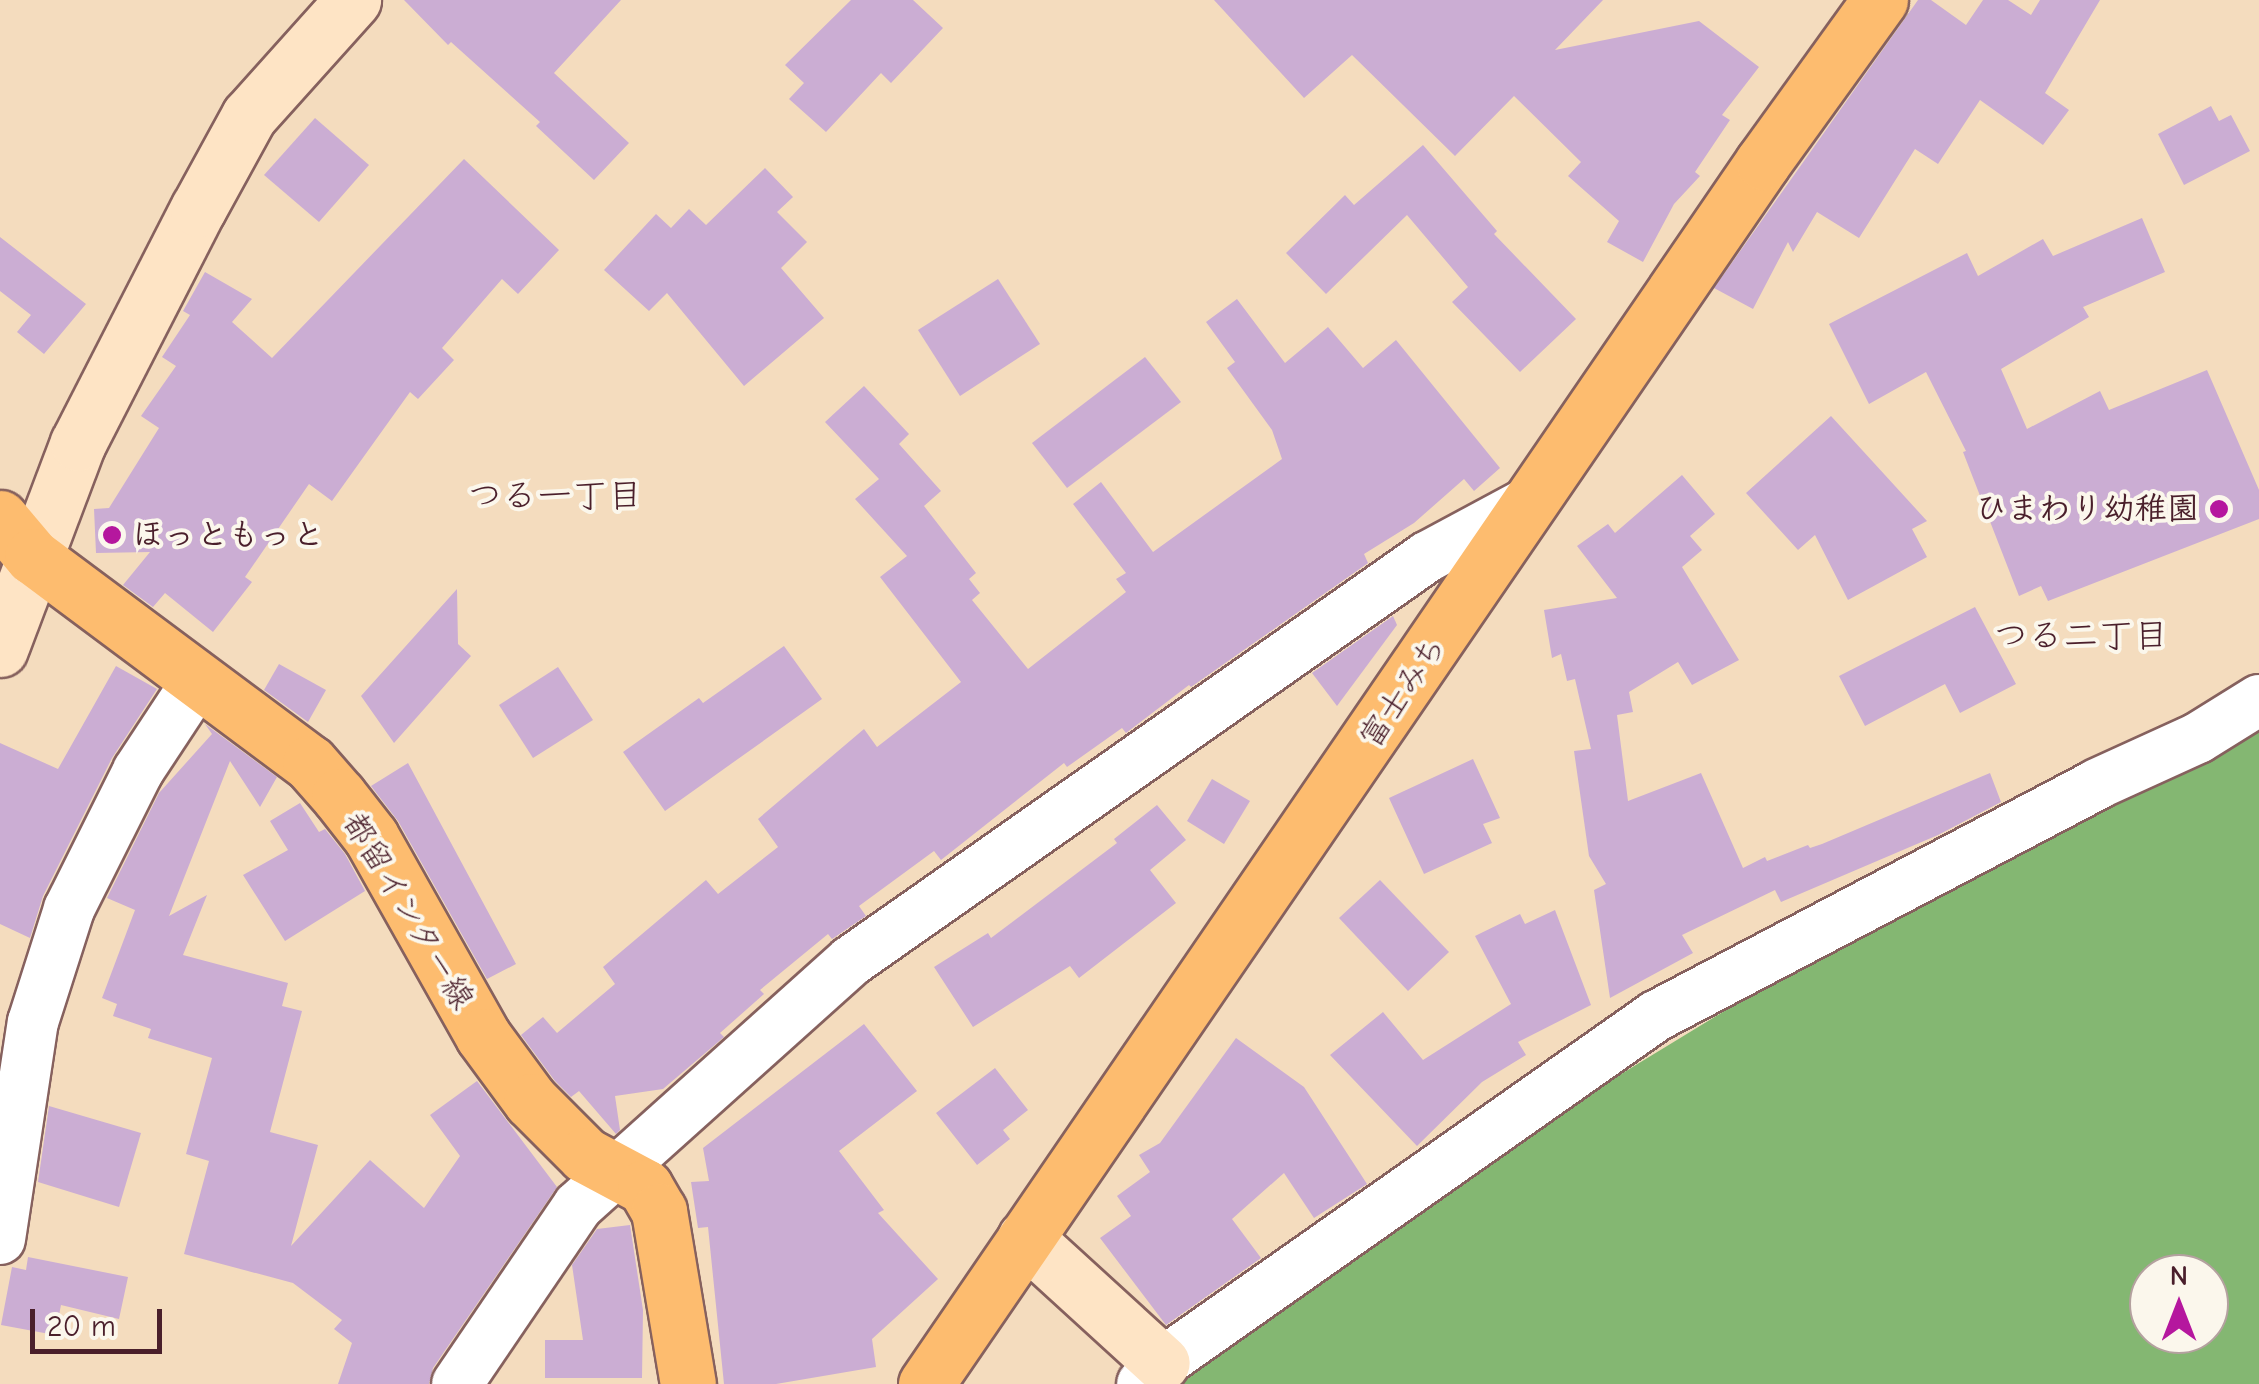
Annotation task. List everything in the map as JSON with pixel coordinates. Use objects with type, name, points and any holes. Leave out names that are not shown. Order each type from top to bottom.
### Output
[{"type":"main road","name":"富士みち","points":[[926,1384],[1368,745],[1530,501],[1880,0]]},
{"type":"main road","name":"都留インター線","points":[[16,537],[310,763],[339,796],[371,837],[483,1036],[560,1133],[585,1155],[646,1188],[659,1211],[688,1384]]},
{"type":"street","points":[[0,648],[16,537],[98,400],[249,116],[353,0]]},
{"type":"street","points":[[457,1384],[578,1206],[615,1168],[850,961],[1427,557],[1530,501]]},
{"type":"street","points":[[0,1239],[33,1022],[69,909],[138,771],[198,680]]},
{"type":"street","points":[[1025,1238],[1152,1374],[1656,1016],[2097,784],[2198,738],[2259,700]]},
{"type":"green space","points":[[2259,729],[2259,1384],[1173,1384],[1260,1294],[2097,784]]},
{"type":"building","points":[[404,0],[621,0],[554,73],[629,143],[594,180],[536,126],[540,122],[451,42],[448,45]]},
{"type":"building","points":[[851,0],[913,0],[943,28],[891,83],[881,73],[826,132],[789,99],[804,83],[785,65]]},
{"type":"building","points":[[1214,0],[1603,0],[1555,50],[1699,21],[1759,67],[1722,115],[1730,120],[1695,172],[1700,176],[1674,204],[1643,262],[1607,242],[1619,221],[1568,176],[1581,162],[1514,96],[1455,156],[1352,55],[1304,98]]},
{"type":"building","points":[[1918,0],[1931,0],[1966,25],[1983,0],[2008,0],[2031,15],[2040,0],[2100,0],[2045,93],[2069,110],[2043,145],[1980,100],[1938,164],[1915,149],[1859,238],[1817,212],[1793,252],[1788,242],[1753,309],[1714,288]]},
{"type":"building","points":[[2211,106],[2219,121],[2231,115],[2250,151],[2184,185],[2158,134]]},
{"type":"building","points":[[315,118],[369,165],[319,222],[264,175]]},
{"type":"building","points":[[1423,145],[1497,231],[1494,234],[1576,319],[1520,372],[1452,302],[1468,287],[1407,215],[1326,294],[1286,253],[1345,195],[1354,205]]},
{"type":"building","points":[[464,159],[559,250],[518,294],[502,279],[442,348],[454,360],[418,399],[410,392],[332,501],[309,484],[245,577],[252,582],[213,632],[165,593],[153,607],[123,585],[150,552],[96,553],[94,509],[109,508],[159,428],[141,416],[176,366],[162,357],[190,315],[183,311],[205,272],[252,299],[232,322],[272,358]]},
{"type":"building","points":[[765,168],[793,197],[777,212],[807,242],[781,268],[824,318],[744,386],[667,293],[649,311],[604,270],[656,214],[671,228],[689,209],[706,225]]},
{"type":"building","points":[[2142,218],[2165,272],[2083,307],[2089,317],[2001,369],[2027,429],[2100,391],[2109,410],[2207,370],[2259,490],[2259,519],[2048,601],[2041,586],[2019,596],[1963,452],[1966,451],[1926,372],[1869,404],[1829,324],[1967,253],[1978,276],[2043,239],[2053,256]]},
{"type":"building","points":[[0,237],[86,304],[44,354],[17,332],[31,315],[0,291]]},
{"type":"building","points":[[998,279],[1040,344],[960,396],[918,330]]},
{"type":"building","points":[[1237,299],[1285,363],[1328,327],[1363,368],[1396,340],[1500,468],[1474,491],[1464,479],[1414,523],[1364,554],[1368,563],[1189,685],[1126,733],[1122,728],[1067,767],[1064,763],[941,860],[934,851],[859,906],[866,916],[832,939],[828,934],[760,990],[764,994],[720,1033],[724,1037],[663,1089],[615,1096],[620,1130],[616,1134],[579,1091],[571,1097],[555,1081],[521,1035],[543,1017],[557,1033],[615,984],[603,967],[706,880],[718,894],[778,847],[758,819],[864,729],[877,747],[961,682],[880,577],[907,556],[855,499],[879,479],[825,422],[864,386],[909,434],[899,444],[941,491],[924,506],[976,573],[969,579],[980,593],[972,600],[1028,669],[1126,592],[1116,579],[1126,573],[1073,504],[1101,482],[1153,552],[1282,459],[1272,430],[1227,368],[1235,362],[1206,322]]},
{"type":"building","points":[[1145,357],[1181,402],[1067,488],[1032,443]]},
{"type":"building","points":[[1831,416],[1927,521],[1912,529],[1927,557],[1848,600],[1815,535],[1798,550],[1746,493]]},
{"type":"building","points":[[1682,475],[1715,514],[1690,536],[1702,550],[1682,567],[1739,660],[1692,685],[1678,662],[1629,692],[1633,712],[1617,715],[1628,801],[1701,773],[1743,868],[1765,857],[1767,861],[1808,845],[1810,848],[1822,844],[1990,773],[2001,802],[1938,835],[1781,902],[1775,890],[1682,935],[1693,953],[1610,998],[1594,890],[1606,884],[1589,856],[1574,751],[1591,749],[1575,679],[1567,681],[1561,654],[1552,658],[1544,610],[1617,598],[1577,546],[1608,524],[1615,533]]},
{"type":"building","points":[[457,589],[458,644],[471,656],[394,743],[361,696]]},
{"type":"building","points":[[1975,607],[2016,684],[1960,713],[1945,684],[1865,726],[1839,676]]},
{"type":"building","points":[[1393,616],[1397,625],[1337,706],[1312,673]]},
{"type":"building","points":[[784,646],[822,699],[665,811],[623,752],[699,698],[703,703]]},
{"type":"building","points":[[279,664],[326,690],[308,722],[264,690]]},
{"type":"building","points":[[116,666],[157,689],[112,758],[43,896],[30,938],[0,924],[0,743],[58,769]]},
{"type":"building","points":[[558,667],[593,720],[533,758],[499,705]]},
{"type":"building","points":[[205,724],[277,777],[260,807],[230,761],[169,916],[207,895],[183,955],[288,983],[282,1006],[302,1011],[270,1132],[318,1145],[291,1246],[370,1160],[424,1208],[460,1156],[430,1115],[477,1081],[557,1187],[433,1368],[429,1384],[338,1384],[352,1343],[334,1329],[342,1320],[293,1283],[184,1254],[209,1161],[186,1154],[212,1058],[148,1038],[151,1029],[113,1016],[117,1004],[102,998],[135,910],[107,898],[159,793],[212,734]]},
{"type":"building","points":[[1473,759],[1500,818],[1483,824],[1492,843],[1424,874],[1389,798]]},
{"type":"building","points":[[408,763],[516,964],[487,979],[398,821],[371,786]]},
{"type":"building","points":[[1212,779],[1250,801],[1224,844],[1187,821]]},
{"type":"building","points":[[300,803],[319,832],[325,829],[345,854],[365,891],[285,941],[243,875],[288,850],[270,821]]},
{"type":"building","points":[[1157,805],[1186,840],[1150,870],[1176,903],[1079,978],[1070,966],[973,1027],[934,967],[988,933],[991,938],[1117,843],[1114,839]]},
{"type":"building","points":[[1380,880],[1449,952],[1408,991],[1339,918]]},
{"type":"building","points":[[1555,910],[1591,1005],[1518,1042],[1526,1055],[1482,1082],[1417,1146],[1330,1055],[1383,1012],[1423,1060],[1511,1004],[1475,936],[1520,914],[1525,924]]},
{"type":"building","points":[[864,1024],[917,1091],[839,1151],[884,1210],[878,1213],[938,1279],[872,1339],[876,1367],[776,1384],[724,1384],[708,1227],[698,1228],[691,1182],[709,1181],[703,1148]]},
{"type":"building","points":[[1236,1038],[1304,1087],[1367,1184],[1314,1218],[1284,1173],[1232,1219],[1261,1258],[1166,1325],[1100,1238],[1131,1216],[1117,1196],[1150,1172],[1139,1155],[1160,1143]]},
{"type":"building","points":[[995,1068],[1028,1110],[1003,1130],[1010,1139],[977,1165],[936,1113]]},
{"type":"building","points":[[49,1106],[141,1133],[119,1207],[38,1182]]},
{"type":"building","points":[[630,1225],[643,1310],[642,1378],[545,1378],[545,1340],[583,1340],[572,1265],[597,1229]]},
{"type":"building","points":[[28,1257],[128,1277],[119,1319],[61,1305],[55,1335],[1,1325],[12,1267],[26,1270]]},
{"type":"place","name":"ひまわり幼稚園","points":[[2219,509]]},
{"type":"place","name":"ほっともっと","points":[[112,535]]},
{"type":"district","name":"つる一丁目","points":[[555,496]]},
{"type":"district","name":"つる二丁目","points":[[2081,636]]}]
